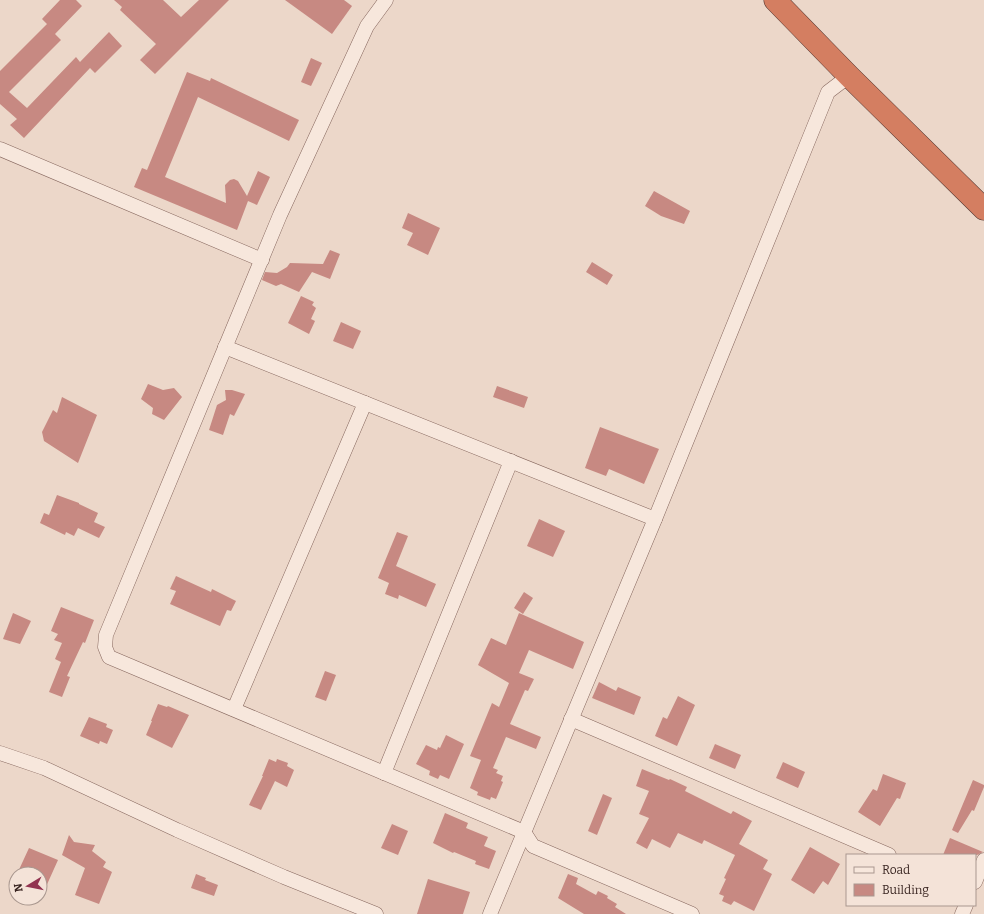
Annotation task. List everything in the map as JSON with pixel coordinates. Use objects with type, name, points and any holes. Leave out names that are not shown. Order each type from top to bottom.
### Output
[{"type":"highway","points":[[775,0],[849,76],[984,209]]},
{"type":"street","points":[[386,0],[367,26],[280,215],[106,635],[104,647],[109,656],[524,832],[533,846],[692,914]]},
{"type":"street","points":[[490,914],[654,519],[828,92],[849,76]]},
{"type":"street","points":[[0,149],[262,260]]},
{"type":"street","points":[[225,347],[654,519]]},
{"type":"street","points":[[234,709],[365,403]]},
{"type":"street","points":[[384,772],[511,461]]},
{"type":"street","points":[[571,719],[888,854]]},
{"type":"street","points":[[0,753],[44,768],[284,878],[376,914]]},
{"type":"street","points":[[976,880],[984,860]]},
{"type":"building","points":[[60,0],[76,0],[82,6],[55,34],[61,40],[9,92],[27,108],[76,57],[80,62],[109,32],[122,46],[95,73],[90,68],[24,138],[10,125],[17,119],[0,104],[0,71],[47,24],[42,19]]},
{"type":"building","points":[[114,0],[163,0],[181,17],[199,0],[229,0],[155,74],[140,60],[156,44],[120,10],[122,7]]},
{"type":"building","points":[[285,0],[344,0],[352,6],[332,34]]},
{"type":"building","points":[[311,58],[322,63],[311,86],[301,82]]},
{"type":"building","points":[[187,72],[210,81],[211,78],[299,120],[289,141],[198,97],[165,177],[226,203],[225,185],[230,180],[234,179],[238,181],[247,196],[258,171],[270,177],[257,205],[248,201],[237,230],[134,187],[142,168],[147,170]]},
{"type":"building","points":[[654,191],[690,211],[684,224],[661,216],[645,206]]},
{"type":"building","points":[[408,213],[440,228],[428,255],[407,245],[413,233],[402,228]]},
{"type":"building","points":[[330,250],[340,254],[330,279],[312,272],[299,292],[281,284],[276,286],[262,280],[265,272],[277,273],[287,267],[290,263],[323,264]]},
{"type":"building","points":[[592,262],[613,275],[607,285],[586,272]]},
{"type":"building","points":[[301,296],[314,302],[312,305],[316,308],[311,319],[315,321],[309,334],[288,323]]},
{"type":"building","points":[[341,322],[361,331],[353,349],[333,341]]},
{"type":"building","points":[[148,384],[163,390],[174,388],[182,397],[164,420],[152,414],[153,408],[141,399]]},
{"type":"building","points":[[497,386],[528,397],[524,408],[493,397]]},
{"type":"building","points":[[225,390],[232,390],[245,394],[234,416],[230,414],[223,435],[209,430],[217,405],[226,400]]},
{"type":"building","points":[[62,397],[97,415],[78,463],[44,441],[42,432],[53,410],[57,413]]},
{"type":"building","points":[[600,427],[659,449],[644,484],[609,469],[606,476],[585,468]]},
{"type":"building","points":[[57,495],[79,503],[98,513],[94,522],[105,527],[99,538],[78,528],[74,536],[66,532],[65,535],[40,523],[44,513],[49,515]]},
{"type":"building","points":[[539,519],[565,531],[553,557],[527,546]]},
{"type":"building","points":[[397,532],[408,536],[396,566],[436,584],[426,607],[399,595],[398,599],[385,594],[389,583],[378,578]]},
{"type":"building","points":[[176,576],[211,592],[212,589],[236,601],[231,611],[227,610],[220,626],[170,604],[176,591],[170,589]]},
{"type":"building","points":[[524,592],[533,598],[523,614],[514,608]]},
{"type":"building","points":[[61,607],[94,620],[85,643],[83,642],[67,676],[70,677],[62,697],[49,692],[61,662],[55,659],[62,643],[54,640],[58,634],[51,631]]},
{"type":"building","points":[[13,613],[31,621],[20,644],[3,639]]},
{"type":"building","points":[[519,613],[584,642],[573,669],[529,650],[519,673],[534,679],[528,691],[525,690],[510,724],[541,737],[536,749],[506,737],[493,768],[498,770],[496,773],[503,776],[501,781],[503,782],[496,799],[491,797],[490,800],[477,795],[478,792],[470,788],[481,760],[470,756],[492,703],[499,707],[509,683],[478,665],[491,638],[506,645]]},
{"type":"building","points":[[325,671],[336,675],[326,701],[315,697]]},
{"type":"building","points":[[599,682],[616,691],[618,687],[641,697],[634,715],[592,698]]},
{"type":"building","points":[[678,696],[695,705],[677,746],[655,736],[663,717],[667,719]]},
{"type":"building","points":[[158,704],[168,706],[189,715],[172,748],[146,735]]},
{"type":"building","points":[[89,717],[107,724],[106,727],[113,730],[107,744],[100,741],[99,744],[80,736]]},
{"type":"building","points":[[446,735],[464,744],[449,779],[440,775],[438,779],[429,775],[430,771],[416,764],[426,745],[437,750],[438,747],[440,748]]},
{"type":"building","points":[[715,744],[741,755],[735,769],[709,758]]},
{"type":"building","points":[[269,759],[276,762],[277,759],[288,763],[287,766],[294,770],[287,787],[275,781],[261,810],[249,805],[263,776]]},
{"type":"building","points":[[783,762],[805,772],[798,788],[776,778]]},
{"type":"building","points":[[642,769],[687,787],[685,791],[731,814],[733,811],[752,821],[739,844],[768,860],[763,869],[772,874],[754,911],[734,901],[731,905],[722,901],[724,896],[719,894],[726,879],[724,878],[735,855],[704,840],[702,844],[678,833],[670,848],[652,839],[647,849],[636,843],[649,818],[639,814],[649,791],[636,786]]},
{"type":"building","points":[[883,774],[906,783],[900,799],[897,798],[880,826],[858,812],[873,789],[877,791]]},
{"type":"building","points":[[973,780],[984,785],[984,787],[974,811],[972,810],[958,833],[952,830]]},
{"type":"building","points":[[603,794],[612,798],[597,835],[588,831]]},
{"type":"building","points":[[445,813],[468,823],[466,828],[488,837],[484,846],[496,851],[489,869],[475,864],[476,861],[454,852],[453,853],[433,843]]},
{"type":"building","points":[[392,824],[408,831],[398,855],[381,848]]},
{"type":"building","points":[[69,835],[74,842],[95,845],[92,851],[106,862],[103,867],[112,872],[99,904],[75,895],[85,868],[62,855]]},
{"type":"building","points":[[950,838],[983,852],[977,855],[943,854]]},
{"type":"building","points":[[810,847],[840,864],[828,885],[823,881],[814,894],[791,880]]},
{"type":"building","points":[[29,848],[58,860],[48,882],[48,866],[21,866]]},
{"type":"building","points":[[196,874],[206,878],[205,880],[218,885],[214,896],[191,888]]},
{"type":"building","points":[[568,874],[578,878],[576,884],[596,895],[598,891],[608,896],[607,898],[617,904],[615,907],[626,914],[584,914],[558,898]]},
{"type":"building","points":[[428,879],[470,892],[463,914],[417,914]]}]
